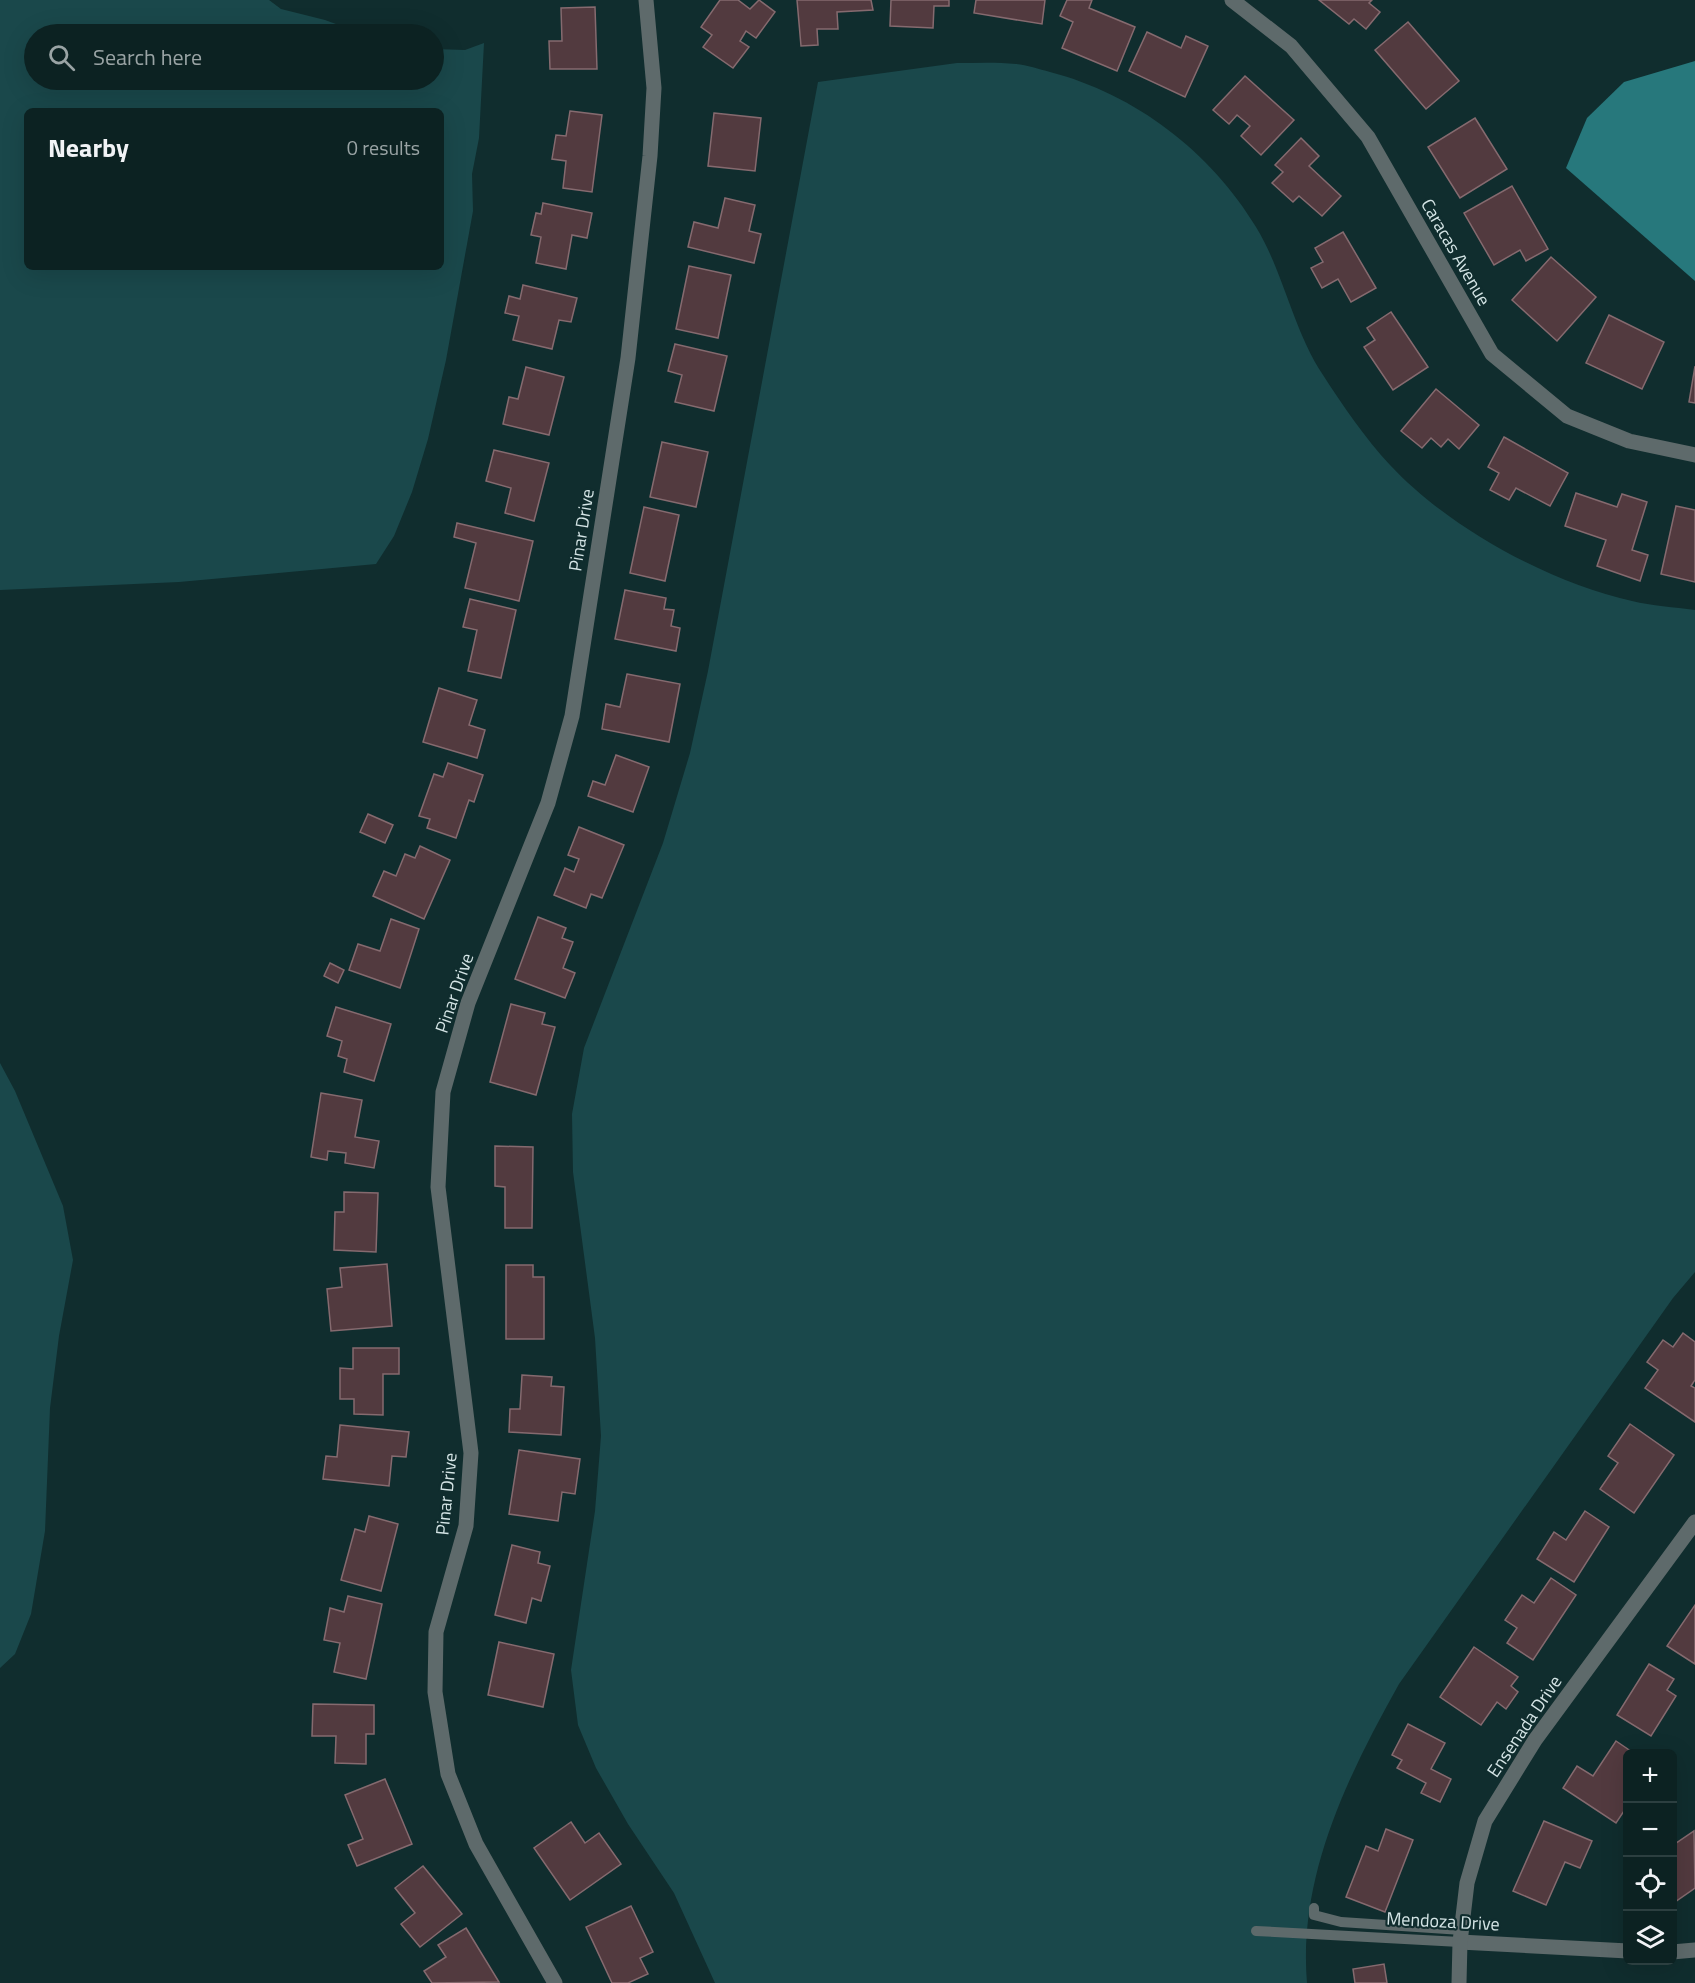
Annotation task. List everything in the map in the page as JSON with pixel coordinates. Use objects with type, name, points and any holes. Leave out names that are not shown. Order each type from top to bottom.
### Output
[{"type":"street","name":"Pinar Drive","points":[[555,1983],[476,1844],[448,1774],[435,1692],[436,1632],[466,1526],[471,1452],[438,1187],[443,1092],[468,1003],[548,803],[572,716],[628,358],[648,168],[654,88],[646,0]]},
{"type":"street","name":"Caracas Avenue","points":[[1232,0],[1291,46],[1368,137],[1492,354],[1568,416],[1629,441],[1695,455]]},
{"type":"street","name":"Ensenada Drive","points":[[1459,1983],[1467,1883],[1485,1821],[1535,1740],[1695,1522]]},
{"type":"street","name":"Mendoza Drive","points":[[1461,1936],[1623,1951]]},
{"type":"street","points":[[1677,1952],[1695,1950]]},
{"type":"lane","points":[[1314,1908],[1314,1915],[1341,1922],[1461,1936]]},
{"type":"lane","name":"Mendoza Drive","points":[[1256,1931],[1461,1936]]},
{"type":"shaded area","points":[[0,0],[269,0],[281,9],[336,24],[24,24],[24,90],[444,90],[444,49],[465,50],[484,43],[479,138],[472,174],[473,211],[446,360],[428,439],[412,492],[394,536],[376,564],[179,582],[0,590]]},
{"type":"shaded area","points":[[1695,61],[1695,281],[1566,168],[1587,118],[1624,82]]},
{"type":"shaded area","points":[[957,63],[1020,65],[1050,72],[1112,95],[1141,111],[1168,130],[1217,174],[1238,200],[1266,245],[1304,339],[1323,375],[1372,444],[1414,488],[1470,531],[1502,550],[1567,581],[1632,601],[1695,610],[1695,1272],[1673,1298],[1399,1684],[1362,1754],[1330,1828],[1310,1904],[1306,1943],[1307,1983],[715,1983],[674,1893],[628,1824],[596,1768],[578,1725],[571,1670],[595,1511],[601,1436],[595,1338],[573,1172],[572,1114],[584,1048],[663,843],[690,753],[708,671],[818,82]]},
{"type":"shaded area","points":[[0,1063],[15,1091],[63,1206],[73,1260],[59,1336],[50,1408],[45,1531],[31,1614],[15,1654],[0,1668]]},
{"type":"building","points":[[720,0],[738,0],[750,9],[759,0],[775,12],[756,38],[746,31],[740,41],[749,47],[733,68],[703,47],[712,35],[701,27]]},
{"type":"building","points":[[797,0],[871,0],[873,10],[837,12],[838,29],[817,29],[818,45],[801,46]]},
{"type":"building","points":[[891,0],[949,0],[949,6],[934,6],[933,28],[890,26]]},
{"type":"building","points":[[976,0],[1045,0],[1042,24],[974,13]]},
{"type":"building","points":[[1067,0],[1092,0],[1089,8],[1135,27],[1117,71],[1062,48],[1073,22],[1060,16]]},
{"type":"building","points":[[1319,0],[1372,0],[1369,3],[1380,12],[1366,29],[1354,19],[1349,24]]},
{"type":"building","points":[[595,7],[597,69],[550,69],[549,41],[562,41],[561,8]]},
{"type":"building","points":[[1408,22],[1459,81],[1426,109],[1375,50]]},
{"type":"building","points":[[1147,32],[1181,48],[1186,36],[1208,46],[1185,97],[1129,71]]},
{"type":"building","points":[[1245,76],[1294,120],[1261,155],[1241,136],[1250,126],[1237,115],[1229,124],[1213,110]]},
{"type":"building","points":[[570,111],[602,115],[592,192],[563,188],[566,161],[552,159],[556,135],[566,136]]},
{"type":"building","points":[[714,113],[761,118],[755,171],[708,166]]},
{"type":"building","points":[[1475,118],[1507,169],[1460,198],[1428,147]]},
{"type":"building","points":[[1301,138],[1319,156],[1309,166],[1341,196],[1322,216],[1299,196],[1293,202],[1272,183],[1283,172],[1275,165]]},
{"type":"building","points":[[1512,186],[1548,249],[1526,261],[1520,250],[1494,265],[1464,213]]},
{"type":"building","points":[[725,198],[755,205],[749,231],[761,234],[754,263],[688,247],[694,222],[718,228]]},
{"type":"building","points":[[543,203],[592,213],[587,238],[572,235],[566,269],[536,263],[541,237],[531,235],[536,213],[541,214]]},
{"type":"building","points":[[1343,232],[1376,288],[1351,302],[1338,279],[1322,288],[1311,268],[1323,262],[1315,248]]},
{"type":"building","points":[[1551,257],[1596,297],[1557,341],[1512,300]]},
{"type":"building","points":[[689,266],[731,275],[718,338],[676,329]]},
{"type":"building","points":[[523,285],[577,298],[571,322],[559,320],[552,349],[513,340],[519,316],[505,313],[509,296],[520,299]]},
{"type":"building","points":[[1391,312],[1428,367],[1393,390],[1364,347],[1375,340],[1367,328]]},
{"type":"building","points":[[1609,315],[1664,342],[1642,389],[1586,363]]},
{"type":"building","points":[[675,344],[727,356],[714,411],[675,402],[682,375],[668,371]]},
{"type":"building","points":[[1695,366],[1695,403],[1689,402]]},
{"type":"building","points":[[526,367],[564,377],[549,435],[503,424],[509,397],[518,399]]},
{"type":"building","points":[[1436,389],[1479,425],[1459,449],[1448,439],[1441,447],[1431,438],[1422,448],[1401,431]]},
{"type":"building","points":[[1504,437],[1568,473],[1550,506],[1516,488],[1509,500],[1490,490],[1499,473],[1488,467]]},
{"type":"building","points":[[662,442],[708,452],[696,507],[650,497]]},
{"type":"building","points":[[494,450],[549,463],[534,521],[505,513],[511,488],[486,481]]},
{"type":"building","points":[[1576,493],[1617,507],[1622,494],[1647,502],[1632,550],[1648,555],[1640,581],[1597,566],[1606,540],[1565,526]]},
{"type":"building","points":[[1676,506],[1695,510],[1695,582],[1661,574]]},
{"type":"building","points":[[644,507],[679,515],[665,581],[630,573]]},
{"type":"building","points":[[457,523],[533,541],[519,601],[465,588],[476,543],[454,537]]},
{"type":"building","points":[[625,590],[666,598],[664,609],[674,610],[671,626],[680,628],[676,651],[615,639]]},
{"type":"building","points":[[470,599],[516,610],[501,678],[468,671],[477,630],[463,627]]},
{"type":"building","points":[[627,674],[680,684],[669,742],[602,729],[606,704],[620,707]]},
{"type":"building","points":[[439,688],[477,700],[469,725],[485,730],[477,758],[423,742]]},
{"type":"building","points":[[616,755],[649,767],[633,812],[588,796],[593,781],[605,785]]},
{"type":"building","points":[[448,763],[483,775],[474,802],[469,800],[456,838],[427,828],[430,819],[419,816],[434,774],[443,777]]},
{"type":"building","points":[[368,814],[393,825],[385,843],[360,832]]},
{"type":"building","points":[[579,827],[624,845],[602,898],[591,894],[586,908],[554,895],[565,868],[574,872],[579,859],[568,855]]},
{"type":"building","points":[[420,846],[450,860],[424,919],[373,896],[384,871],[396,876],[405,854],[415,858]]},
{"type":"building","points":[[538,917],[566,928],[562,938],[573,942],[563,968],[575,973],[565,998],[515,979]]},
{"type":"building","points":[[391,919],[419,929],[400,988],[349,970],[358,944],[380,951]]},
{"type":"building","points":[[330,963],[344,970],[338,983],[324,976]]},
{"type":"building","points":[[511,1004],[545,1013],[542,1024],[555,1027],[536,1095],[490,1082]]},
{"type":"building","points":[[336,1007],[391,1024],[374,1081],[344,1072],[347,1059],[338,1056],[342,1041],[327,1036]]},
{"type":"building","points":[[321,1093],[362,1100],[355,1137],[379,1141],[374,1168],[345,1163],[346,1153],[328,1151],[327,1160],[311,1157]]},
{"type":"building","points":[[495,1146],[533,1147],[532,1228],[505,1228],[505,1187],[495,1186]]},
{"type":"building","points":[[344,1192],[378,1193],[376,1252],[334,1250],[335,1212],[344,1212]]},
{"type":"building","points":[[387,1264],[392,1326],[331,1331],[327,1289],[342,1287],[340,1268]]},
{"type":"building","points":[[506,1265],[533,1265],[533,1277],[544,1277],[544,1339],[506,1339]]},
{"type":"building","points":[[1683,1333],[1695,1342],[1695,1380],[1691,1386],[1695,1388],[1695,1422],[1645,1388],[1658,1370],[1647,1362],[1663,1340],[1673,1347]]},
{"type":"building","points":[[353,1348],[399,1348],[399,1374],[383,1374],[383,1415],[354,1414],[354,1399],[340,1399],[340,1368],[353,1369]]},
{"type":"building","points":[[522,1375],[552,1377],[551,1386],[564,1387],[561,1435],[509,1432],[510,1409],[520,1409]]},
{"type":"building","points":[[1630,1424],[1674,1455],[1634,1513],[1600,1489],[1618,1463],[1608,1456]]},
{"type":"building","points":[[340,1425],[409,1432],[406,1457],[392,1456],[389,1486],[323,1479],[326,1456],[337,1457]]},
{"type":"building","points":[[519,1450],[580,1459],[575,1494],[562,1492],[558,1521],[509,1514]]},
{"type":"building","points":[[1585,1511],[1609,1527],[1574,1582],[1537,1559],[1554,1532],[1566,1540]]},
{"type":"building","points":[[369,1516],[398,1524],[381,1591],[341,1580],[355,1529],[365,1532]]},
{"type":"building","points":[[512,1545],[540,1552],[538,1563],[550,1566],[541,1601],[532,1598],[526,1623],[495,1615]]},
{"type":"building","points":[[1551,1578],[1576,1595],[1533,1660],[1507,1643],[1517,1628],[1505,1620],[1522,1595],[1534,1603]]},
{"type":"building","points":[[348,1596],[382,1604],[366,1679],[334,1672],[340,1643],[324,1640],[330,1608],[344,1612]]},
{"type":"building","points":[[1695,1605],[1695,1664],[1667,1646]]},
{"type":"building","points":[[499,1642],[554,1654],[543,1707],[488,1695]]},
{"type":"building","points":[[1474,1647],[1518,1677],[1511,1686],[1518,1692],[1506,1709],[1497,1702],[1481,1725],[1440,1697]]},
{"type":"building","points":[[1649,1664],[1674,1679],[1667,1690],[1676,1696],[1651,1736],[1617,1715]]},
{"type":"building","points":[[313,1704],[374,1705],[374,1734],[366,1734],[366,1764],[335,1763],[336,1736],[312,1736]]},
{"type":"building","points":[[1408,1724],[1445,1743],[1431,1769],[1451,1779],[1440,1802],[1421,1793],[1426,1783],[1397,1768],[1402,1760],[1392,1755]]},
{"type":"building","points":[[1616,1741],[1628,1749],[1623,1749],[1623,1812],[1616,1823],[1563,1788],[1577,1766],[1593,1776]]},
{"type":"building","points":[[385,1779],[412,1844],[357,1866],[348,1845],[363,1839],[345,1795]]},
{"type":"building","points":[[1544,1821],[1592,1841],[1580,1868],[1565,1862],[1546,1905],[1513,1891]]},
{"type":"building","points":[[571,1822],[585,1843],[599,1833],[621,1864],[570,1900],[534,1848]]},
{"type":"building","points":[[1386,1829],[1413,1840],[1385,1912],[1346,1897],[1366,1846],[1378,1851]]},
{"type":"building","points":[[1694,1831],[1695,1888],[1677,1901],[1677,1857],[1677,1843]]},
{"type":"building","points":[[423,1866],[462,1914],[420,1947],[401,1924],[415,1913],[395,1888]]},
{"type":"building","points":[[631,1906],[653,1952],[640,1958],[648,1974],[628,1983],[612,1983],[586,1927]]},
{"type":"building","points":[[466,1928],[499,1982],[432,1983],[424,1971],[446,1957],[438,1945]]},
{"type":"building","points":[[1384,1964],[1387,1983],[1355,1983],[1353,1969]]}]
